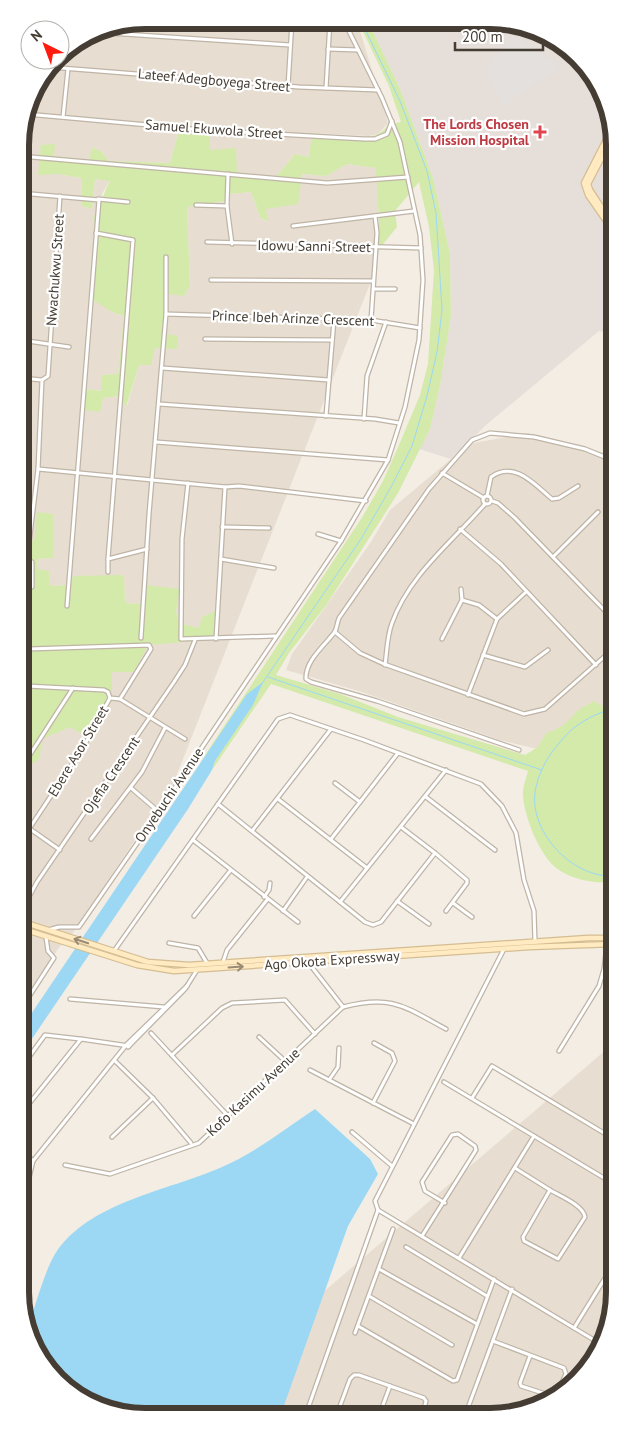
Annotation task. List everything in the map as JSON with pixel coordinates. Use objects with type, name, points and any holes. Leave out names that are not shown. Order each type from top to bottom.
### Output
[{"type":"main road","points":[[606,140],[584,183],[588,195],[606,221]]},
{"type":"main road","points":[[606,149],[588,186],[606,214]]},
{"type":"main road","name":"Ago Okota Expressway","points":[[29,924],[114,952],[161,970],[197,970],[504,949],[606,944]]},
{"type":"main road","name":"Ago Okota Expressway","points":[[29,931],[102,954],[158,964],[207,964],[606,938]]},
{"type":"street","points":[[288,86],[291,29]]},
{"type":"street","points":[[326,88],[329,29]]},
{"type":"street","name":"Onyebuchi Avenue","points":[[48,930],[60,927],[79,927],[159,812],[366,501],[388,460],[398,423],[406,407],[419,340],[423,291],[421,248],[400,142],[378,90],[348,29]]},
{"type":"street","points":[[113,33],[290,45]]},
{"type":"street","points":[[328,49],[358,50]]},
{"type":"street","name":"Lateef Adegboyega Street","points":[[70,69],[288,86],[378,90]]},
{"type":"street","points":[[63,117],[68,70]]},
{"type":"street","name":"Samuel Ekuwola Street","points":[[33,115],[204,130],[364,139],[379,138],[386,134],[392,121]]},
{"type":"street","points":[[29,157],[198,170],[327,183],[408,178]]},
{"type":"street","points":[[228,174],[227,206],[232,244]]},
{"type":"street","points":[[29,194],[128,202]]},
{"type":"street","name":"Nwachukwu Street","points":[[42,380],[48,376],[60,196]]},
{"type":"street","points":[[67,606],[98,198]]},
{"type":"street","points":[[196,205],[227,206]]},
{"type":"street","points":[[293,226],[414,210]]},
{"type":"street","points":[[371,320],[374,289],[375,216]]},
{"type":"street","points":[[96,233],[133,240],[108,572]]},
{"type":"street","name":"Idowu Sanni Street","points":[[208,242],[421,248]]},
{"type":"street","points":[[141,638],[146,549],[166,314],[166,257]]},
{"type":"street","points":[[211,280],[373,281]]},
{"type":"street","points":[[374,289],[395,289]]},
{"type":"street","name":"Prince Ibeh Arinze Crescent","points":[[166,314],[371,320],[420,328]]},
{"type":"street","points":[[326,416],[334,320]]},
{"type":"street","points":[[364,419],[367,376],[386,322]]},
{"type":"street","points":[[205,339],[332,340]]},
{"type":"street","points":[[29,341],[69,346]]},
{"type":"street","points":[[162,368],[329,380]]},
{"type":"street","points":[[29,379],[42,380],[38,468],[29,543]]},
{"type":"street","points":[[159,404],[398,423]]},
{"type":"street","points":[[519,750],[377,701],[308,680],[307,669],[324,643],[335,632],[340,618],[442,473],[466,445],[490,433],[534,437],[585,449],[606,458]]},
{"type":"street","points":[[156,442],[388,460]]},
{"type":"street","points":[[38,468],[225,487],[239,486],[366,501]]},
{"type":"street","points":[[485,504],[491,477],[501,472],[526,476],[552,499],[559,498],[578,486]]},
{"type":"street","points":[[442,473],[498,503],[516,518],[606,612]]},
{"type":"street","points":[[188,483],[182,539],[181,638],[195,642],[276,636]]},
{"type":"street","points":[[216,639],[225,487]]},
{"type":"street","points":[[385,665],[390,630],[401,604],[418,578],[460,529],[485,504],[489,504],[492,501]]},
{"type":"street","points":[[553,556],[598,512]]},
{"type":"street","points":[[222,527],[269,528]]},
{"type":"street","points":[[460,529],[501,564],[596,665]]},
{"type":"street","points":[[318,534],[341,541]]},
{"type":"street","points":[[108,559],[146,549]]},
{"type":"street","points":[[221,559],[274,568]]},
{"type":"street","points":[[29,561],[32,562],[32,587]]},
{"type":"street","points":[[442,638],[462,600],[460,589]]},
{"type":"street","points":[[468,695],[497,619],[526,592]]},
{"type":"street","points":[[462,600],[480,606],[497,619]]},
{"type":"street","points":[[335,632],[360,653],[385,665],[520,713],[535,713],[550,705],[606,655]]},
{"type":"street","name":"Ojefia Crescent","points":[[29,897],[37,882],[130,748],[149,716],[174,682],[195,642]]},
{"type":"street","points":[[29,649],[149,645],[151,649],[120,699]]},
{"type":"street","points":[[483,655],[524,667],[548,650]]},
{"type":"street","points":[[29,686],[104,690],[108,692],[110,698],[120,699],[165,728],[185,738]]},
{"type":"street","points":[[29,756],[73,688]]},
{"type":"street","name":"Ebere Asor Street","points":[[30,829],[84,746],[110,698]]},
{"type":"street","points":[[114,952],[278,719],[290,715],[481,784],[508,814],[516,833],[525,885],[534,911],[535,942]]},
{"type":"street","points":[[91,839],[131,788],[165,728]]},
{"type":"street","points":[[252,831],[331,729]]},
{"type":"street","points":[[331,839],[398,754]]},
{"type":"street","points":[[340,902],[446,770]]},
{"type":"street","points":[[335,783],[360,802]]},
{"type":"street","points":[[131,788],[159,812]]},
{"type":"street","points":[[426,797],[495,850]]},
{"type":"street","points":[[278,799],[367,868]]},
{"type":"street","points":[[218,803],[368,925],[381,922],[435,853]]},
{"type":"street","points":[[401,827],[467,880],[446,911]]},
{"type":"street","points":[[30,829],[60,850]]},
{"type":"street","points":[[193,840],[230,871],[298,922]]},
{"type":"street","points":[[194,916],[230,871]]},
{"type":"street","points":[[283,911],[307,877]]},
{"type":"street","points":[[223,962],[227,950],[266,899],[270,883]]},
{"type":"street","points":[[397,901],[429,924]]},
{"type":"street","points":[[453,903],[472,917]]},
{"type":"street","points":[[29,997],[54,958],[48,951],[46,937]]},
{"type":"street","points":[[169,943],[198,948],[207,964]]},
{"type":"street","points":[[308,1408],[378,1210],[375,1201],[504,949]]},
{"type":"street","points":[[559,1051],[599,986],[606,952]]},
{"type":"street","points":[[310,962],[311,966],[343,1006],[362,1002],[388,1002],[410,1008],[446,1029]]},
{"type":"street","points":[[29,1178],[33,1161],[115,1061],[187,986],[197,970]]},
{"type":"street","points":[[70,999],[164,1008]]},
{"type":"street","points":[[172,1055],[222,1008],[232,1003],[285,1000],[316,1034]]},
{"type":"street","name":"Kofo Kasimu Avenue","points":[[65,1165],[110,1174],[199,1143],[316,1034],[343,1006]]},
{"type":"street","points":[[151,1033],[228,1116]]},
{"type":"street","points":[[29,1057],[45,1035],[128,1046]]},
{"type":"street","points":[[259,1038],[285,1062]]},
{"type":"street","points":[[29,1104],[80,1039]]},
{"type":"street","points":[[373,1104],[395,1062],[392,1053],[374,1043]]},
{"type":"street","points":[[329,1080],[338,1067],[339,1048]]},
{"type":"street","points":[[115,1061],[153,1098],[192,1144]]},
{"type":"street","points":[[472,1098],[492,1066],[606,1134]]},
{"type":"street","points":[[310,1070],[414,1124]]},
{"type":"street","points":[[444,1082],[606,1178]]},
{"type":"street","points":[[112,1137],[153,1098]]},
{"type":"street","points":[[352,1132],[392,1166]]},
{"type":"street","points":[[422,1236],[445,1203],[476,1150],[475,1146],[458,1134],[452,1135],[422,1182],[425,1190],[445,1203]]},
{"type":"street","points":[[459,1258],[534,1136]]},
{"type":"street","points":[[29,1157],[33,1161]]},
{"type":"street","points":[[515,1168],[577,1206],[584,1212],[585,1217],[558,1259],[524,1241],[523,1238],[550,1190]]},
{"type":"street","points":[[378,1210],[595,1341]]},
{"type":"street","points":[[355,1333],[393,1229]]},
{"type":"street","points":[[406,1247],[487,1296]]},
{"type":"street","points":[[379,1269],[477,1324]]},
{"type":"street","points":[[574,1328],[606,1276]]},
{"type":"street","points":[[358,1326],[453,1381],[457,1380],[494,1279]]},
{"type":"street","points":[[468,1408],[512,1289]]},
{"type":"street","points":[[369,1296],[452,1345]]},
{"type":"street","points":[[493,1341],[564,1368],[566,1374],[561,1385]]},
{"type":"street","points":[[530,1356],[520,1382],[521,1386],[546,1394]]},
{"type":"street","points":[[339,1408],[350,1379],[354,1375],[359,1375],[424,1398],[425,1408]]},
{"type":"street","points":[[382,1408],[390,1386]]},
{"type":"shaded area","points":[[137,29],[359,29],[388,123],[378,134],[369,136],[312,133],[309,157],[295,154],[276,177],[237,172],[209,150],[209,125],[204,123],[202,133],[178,134],[170,163],[109,161],[102,152],[92,147],[89,160],[54,156],[54,144],[38,174],[58,174],[81,178],[82,206],[92,209],[95,179],[110,180],[102,194],[93,285],[112,312],[124,316],[118,374],[102,375],[102,391],[86,389],[86,410],[101,409],[103,398],[121,396],[127,406],[139,365],[155,348],[163,333],[168,294],[190,286],[187,207],[225,201],[230,194],[251,192],[260,217],[267,222],[266,209],[302,174],[326,176],[346,164],[377,168],[379,200],[373,276],[174,782],[68,940],[60,946],[29,994],[29,665],[199,628],[179,623],[176,611],[179,589],[140,604],[125,603],[124,575],[68,585],[49,586],[37,569],[37,559],[53,558],[34,541],[29,541],[29,137],[33,114],[44,86],[56,70],[70,70],[70,56],[86,44],[122,31]]},
{"type":"shaded area","points":[[372,29],[491,29],[513,31],[548,44],[572,63],[591,87],[602,114],[605,129],[606,332],[599,331],[486,425],[451,459],[419,449],[430,429],[440,385],[451,316],[450,254],[433,178],[400,89]]},
{"type":"shaded area","points":[[512,35],[559,64],[553,72],[502,107],[485,70]]},
{"type":"shaded area","points":[[528,433],[606,453],[606,765],[500,740],[362,692],[286,670],[292,654],[371,542],[390,510],[469,444]]},
{"type":"shaded area","points":[[606,1050],[606,1300],[600,1330],[594,1344],[582,1363],[567,1380],[542,1396],[528,1402],[506,1407],[188,1408]]},
{"type":"green space","points":[[362,29],[372,29],[400,89],[433,178],[450,254],[451,316],[440,385],[430,429],[398,493],[327,604],[289,653],[276,675],[340,694],[398,717],[525,755],[538,747],[546,733],[563,725],[578,711],[594,701],[606,707],[606,883],[575,878],[561,871],[549,861],[538,844],[524,805],[523,791],[528,771],[271,684],[212,770],[215,761],[231,736],[217,740],[199,764],[363,516],[383,481],[420,395],[428,364],[434,270],[429,227],[419,182],[395,211],[397,227],[379,249],[373,276],[379,222],[376,168],[347,164],[326,176],[302,174],[298,204],[266,209],[268,222],[260,217],[251,192],[230,194],[225,201],[187,207],[190,286],[184,296],[168,294],[163,333],[178,336],[177,349],[155,348],[151,365],[139,365],[126,407],[121,396],[103,398],[99,412],[86,410],[86,389],[101,391],[102,375],[118,374],[124,316],[112,312],[93,300],[96,261],[94,216],[99,209],[110,181],[95,179],[92,209],[82,206],[81,178],[58,174],[38,175],[41,145],[55,144],[54,156],[89,160],[92,147],[102,152],[109,161],[170,163],[178,134],[201,133],[204,123],[209,125],[210,150],[236,148],[237,172],[276,177],[295,154],[309,157],[312,133],[365,137],[378,134],[389,126],[401,122],[389,86]]},
{"type":"green space","points":[[37,512],[53,514],[53,558],[37,559],[37,569],[49,571],[49,586],[68,585],[74,576],[124,575],[125,603],[140,604],[145,585],[180,589],[176,611],[179,623],[199,628],[202,617],[216,611],[217,635],[194,641],[148,645],[134,672],[112,672],[112,701],[87,737],[70,727],[42,739],[39,759],[29,766],[29,541],[34,541]]},
{"type":"water","points":[[263,682],[253,705],[215,761],[212,770],[188,809],[29,1043],[29,1017],[247,694]]},
{"type":"water","points":[[315,1109],[370,1159],[378,1174],[348,1226],[283,1408],[137,1408],[107,1402],[80,1389],[68,1380],[57,1369],[44,1350],[32,1316],[51,1261],[69,1236],[87,1222],[108,1210],[154,1191],[222,1167],[258,1148]]},
{"type":"waterway","points":[[261,685],[361,539],[391,487],[412,446],[427,396],[437,352],[442,310],[436,213],[427,171],[400,101],[365,29]]},
{"type":"waterway","points":[[268,677],[542,770]]},
{"type":"waterway","points":[[606,711],[583,721],[558,744],[541,771],[536,787],[535,803],[538,819],[545,834],[555,848],[582,869],[606,875]]},
{"type":"place","name":"The Lords Chosen Mission Hospital","points":[[540,132]]}]
